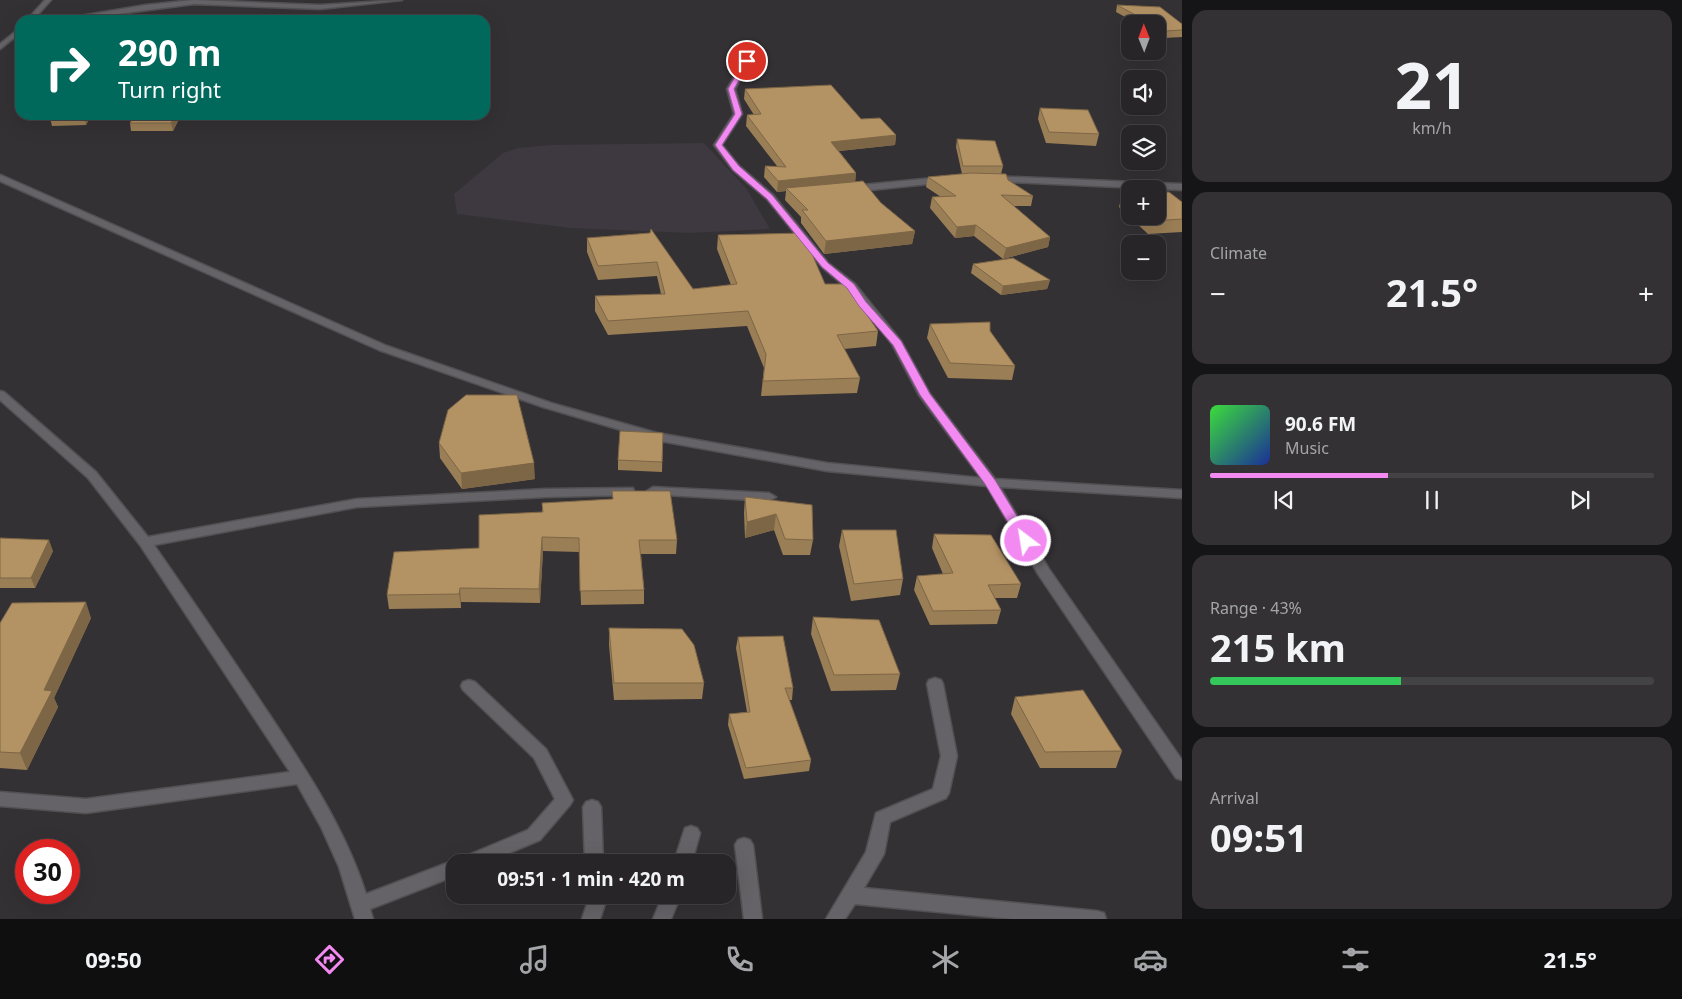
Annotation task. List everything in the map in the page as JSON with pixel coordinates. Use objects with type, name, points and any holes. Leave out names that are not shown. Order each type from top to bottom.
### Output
[{"type":"street","points":[[34,15],[48,0]]},
{"type":"street","points":[[97,15],[187,3],[320,7],[399,0]]},
{"type":"street","points":[[0,47],[15,34]]},
{"type":"street","points":[[0,39],[10,38]]},
{"type":"street","points":[[747,61],[731,89],[738,114],[718,145],[736,168],[774,197],[825,265],[850,286],[863,304],[898,343],[925,395],[991,483],[1043,570],[1182,773]]},
{"type":"street","points":[[0,178],[383,348],[547,405],[655,436],[828,467],[991,483],[1182,494]]},
{"type":"street","points":[[978,178],[1182,187]]},
{"type":"street","points":[[845,190],[952,179]]},
{"type":"street","points":[[0,394],[58,442],[92,475],[145,542],[302,777],[329,825],[348,866],[362,912],[446,872]]},
{"type":"street","points":[[145,542],[357,503],[417,498],[546,492],[668,491],[769,498]]},
{"type":"street","points":[[835,919],[875,854],[882,818],[940,794],[950,756],[934,684]]},
{"type":"street","points":[[469,686],[540,754],[564,800],[534,835],[489,854]]},
{"type":"street","points":[[0,799],[86,806],[302,777]]},
{"type":"street","points":[[592,807],[594,854]]},
{"type":"street","points":[[686,854],[691,833]]},
{"type":"street","points":[[744,844],[753,919]]},
{"type":"street","points":[[850,895],[1097,919]]},
{"type":"street","points":[[591,919],[596,904]]},
{"type":"street","points":[[662,919],[668,904]]},
{"type":"shaded area","points":[[704,143],[746,188],[770,229],[690,233],[571,228],[457,214],[454,194],[503,153],[518,148],[552,145]]},
{"type":"building","points":[[1117,5],[1160,7],[1182,24],[1182,30],[1166,31],[1166,15],[1135,15]]},
{"type":"building","points":[[831,85],[861,119],[880,118],[896,135],[831,142],[856,173],[778,181],[765,166],[786,167],[747,115],[761,114],[745,89]]},
{"type":"building","points":[[1040,108],[1088,110],[1099,134],[1049,132]]},
{"type":"building","points":[[132,120],[173,120],[171,123],[130,123]]},
{"type":"building","points":[[957,139],[995,141],[1003,166],[963,166]]},
{"type":"building","points":[[971,173],[1006,174],[1008,180],[1033,196],[1001,195],[1050,237],[1006,248],[976,225],[957,227],[932,197],[956,196],[928,177]]},
{"type":"building","points":[[863,181],[881,203],[915,231],[826,241],[802,210],[808,210],[786,188]]},
{"type":"building","points":[[1166,192],[1169,192],[1182,202],[1182,219],[1166,220]]},
{"type":"building","points":[[651,229],[693,289],[737,284],[718,235],[803,233],[825,284],[846,284],[878,331],[837,335],[860,378],[763,381],[766,354],[748,311],[608,321],[595,296],[665,294],[657,262],[598,266],[587,238],[650,233]]},
{"type":"building","points":[[1013,258],[1050,280],[1003,286],[973,264]]},
{"type":"building","points":[[990,322],[990,331],[1015,366],[950,363],[930,324]]},
{"type":"building","points":[[466,395],[517,395],[534,463],[461,473],[439,443],[448,410]]},
{"type":"building","points":[[620,431],[663,433],[662,462],[618,460]]},
{"type":"building","points":[[612,491],[670,491],[677,540],[639,540],[644,590],[580,591],[579,538],[542,537],[539,589],[460,588],[459,594],[387,595],[394,552],[479,548],[479,515],[543,512],[542,503],[613,499]]},
{"type":"building","points":[[745,497],[812,505],[813,540],[785,539],[776,514],[747,522]]},
{"type":"building","points":[[842,530],[896,530],[903,579],[854,584]]},
{"type":"building","points":[[934,534],[991,535],[1021,584],[988,585],[1001,610],[933,611],[917,576],[953,573]]},
{"type":"building","points":[[0,538],[49,540],[31,578],[0,578]]},
{"type":"building","points":[[86,602],[44,690],[52,691],[20,753],[0,752],[0,623],[12,603]]},
{"type":"building","points":[[813,617],[879,620],[900,674],[834,675]]},
{"type":"building","points":[[609,628],[682,629],[694,645],[704,683],[614,683]]},
{"type":"building","points":[[783,636],[793,688],[785,688],[811,760],[746,768],[729,714],[750,712],[738,637]]},
{"type":"building","points":[[1083,690],[1122,751],[1045,752],[1015,697]]},
{"type":"route","points":[[747,61],[731,89],[738,114],[718,145],[722,152],[736,168],[770,197],[825,265],[850,286],[863,304],[898,343],[925,395],[991,483],[1026,541]]}]
